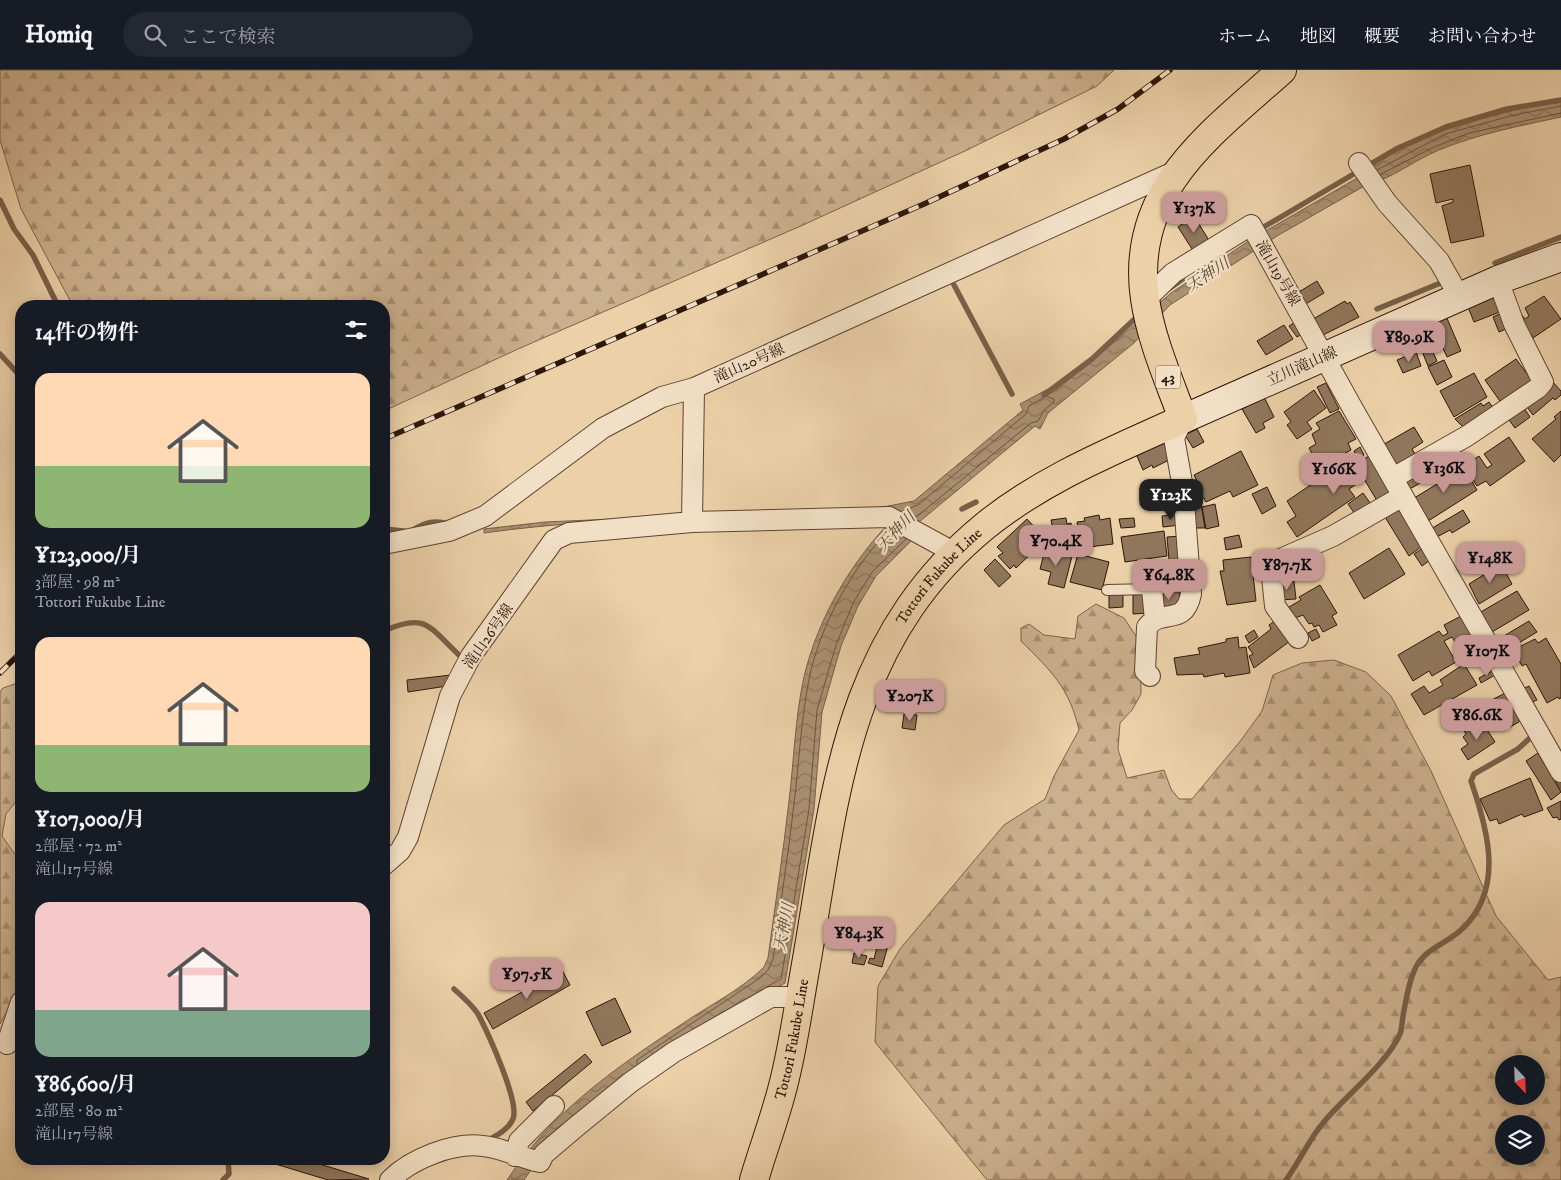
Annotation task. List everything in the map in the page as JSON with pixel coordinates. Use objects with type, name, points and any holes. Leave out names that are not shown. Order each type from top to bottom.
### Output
[{"type":"main road","name":"43","points":[[1183,419],[1154,335],[1146,302],[1143,275],[1146,242],[1157,204],[1176,171],[1217,128],[1282,70]]},
{"type":"main road","name":"Tottori Fukube Line","points":[[754,1180],[784,1085],[836,785],[864,691],[884,648],[920,593],[955,553],[1004,512],[1049,482],[1183,419]]},
{"type":"street","points":[[1359,163],[1387,203],[1438,260],[1459,296]]},
{"type":"street","name":"滝山20号線","points":[[390,543],[449,531],[485,516],[603,428],[662,397],[694,388],[1176,171]]},
{"type":"street","name":"滝山19号線","points":[[1146,302],[1173,273],[1251,225],[1324,356]]},
{"type":"street","name":"立川滝山線","points":[[1183,419],[1459,296],[1561,257]]},
{"type":"street","points":[[1392,478],[1467,436],[1538,388],[1543,382],[1514,324],[1498,280]]},
{"type":"street","points":[[1324,356],[1561,772]]},
{"type":"street","points":[[694,388],[692,522],[893,518],[955,553]]},
{"type":"street","points":[[1150,676],[1145,671],[1147,627],[1155,620],[1182,614],[1188,608],[1190,586],[1183,488],[1174,438],[1183,419]]},
{"type":"street","points":[[1298,638],[1275,606],[1271,567],[1276,561],[1333,536],[1404,496]]},
{"type":"street","name":"滝山26号線","points":[[390,860],[400,851],[408,837],[450,696],[471,656],[554,540],[569,533],[692,522]]},
{"type":"street","points":[[1152,590],[1155,620]]},
{"type":"street","points":[[390,1180],[414,1164],[442,1151],[472,1145],[484,1146],[540,1162],[544,1154],[577,1126],[631,1082],[674,1052],[771,997],[800,997]]},
{"type":"street","points":[[9,1044],[15,1023]]},
{"type":"street","points":[[524,1158],[519,1141],[554,1106]]},
{"type":"lane","points":[[1107,590],[1152,590],[1190,586]]},
{"type":"green space","points":[[0,70],[1114,70],[1097,86],[967,150],[803,225],[518,349],[390,408],[390,300],[70,300],[21,209],[0,140]]},
{"type":"green space","points":[[1096,604],[1124,618],[1140,642],[1141,694],[1132,710],[1120,723],[1118,749],[1127,778],[1164,770],[1171,789],[1179,799],[1192,799],[1242,739],[1262,711],[1273,675],[1302,663],[1334,660],[1366,672],[1391,696],[1431,771],[1496,916],[1548,980],[1561,977],[1561,1180],[987,1180],[875,1042],[878,986],[900,949],[1004,825],[1045,799],[1054,776],[1079,730],[1070,702],[1058,681],[1021,641],[1021,628],[1029,624],[1044,635],[1075,639],[1078,616]]},
{"type":"green space","points":[[15,684],[15,803],[6,814],[2,836],[15,854],[15,997],[0,1024],[0,692],[3,688]]},
{"type":"water","name":"天神川","points":[[1561,101],[1561,117],[1499,131],[1454,144],[1430,154],[1385,178],[1366,185],[1277,236],[1170,305],[1134,343],[1048,413],[1040,429],[1035,426],[919,522],[913,539],[876,576],[858,606],[841,646],[822,712],[814,809],[785,983],[750,1003],[533,1167],[524,1180],[507,1180],[544,1133],[586,1093],[633,1057],[745,983],[764,967],[768,958],[782,860],[799,708],[810,655],[828,611],[852,569],[897,515],[690,518],[587,523],[484,533],[484,529],[545,522],[883,507],[914,501],[1023,410],[1020,404],[1048,389],[1052,393],[1171,293],[1250,240],[1359,177],[1404,147],[1455,126],[1481,118]]},
{"type":"building","points":[[1470,165],[1484,236],[1451,243],[1442,206],[1453,202],[1453,199],[1436,203],[1430,174]]},
{"type":"building","points":[[1194,216],[1210,242],[1194,252],[1178,227]]},
{"type":"building","points":[[1317,281],[1324,293],[1304,305],[1297,293]]},
{"type":"building","points":[[1544,296],[1561,319],[1533,338],[1531,334],[1526,336],[1517,318],[1522,315],[1525,319],[1529,316],[1525,308]]},
{"type":"building","points":[[1495,297],[1500,312],[1474,322],[1468,307]]},
{"type":"building","points":[[1345,301],[1347,304],[1350,302],[1359,317],[1321,336],[1313,319]]},
{"type":"building","points":[[1500,314],[1506,329],[1499,332],[1493,317]]},
{"type":"building","points":[[1446,316],[1461,351],[1447,357],[1437,335],[1416,345],[1410,332]]},
{"type":"building","points":[[1297,321],[1304,333],[1297,337],[1289,326]]},
{"type":"building","points":[[1284,325],[1293,339],[1266,355],[1257,341]]},
{"type":"building","points":[[1431,348],[1437,361],[1428,366],[1422,351]]},
{"type":"building","points":[[1416,352],[1421,366],[1403,373],[1397,360]]},
{"type":"building","points":[[1516,359],[1533,382],[1502,404],[1485,380]]},
{"type":"building","points":[[1444,360],[1452,377],[1437,385],[1428,367]]},
{"type":"building","points":[[1474,373],[1487,397],[1454,417],[1440,391]]},
{"type":"building","points":[[1552,381],[1561,391],[1561,395],[1555,400],[1553,398],[1533,415],[1524,403]]},
{"type":"building","points":[[1326,383],[1339,409],[1330,413],[1317,387]]},
{"type":"building","points":[[1314,390],[1326,408],[1307,422],[1312,429],[1297,439],[1287,425],[1291,422],[1284,412]]},
{"type":"building","points":[[1264,397],[1274,417],[1263,423],[1265,428],[1256,433],[1242,409]]},
{"type":"building","points":[[1489,402],[1495,411],[1466,430],[1455,419],[1481,403],[1483,406]]},
{"type":"building","points":[[1524,408],[1530,417],[1515,428],[1506,416]]},
{"type":"building","points":[[1339,411],[1356,439],[1348,443],[1351,450],[1319,467],[1309,448],[1316,444],[1312,434],[1320,429],[1316,423]]},
{"type":"building","points":[[1561,411],[1561,455],[1554,462],[1532,439],[1556,419],[1554,417]]},
{"type":"building","points":[[1414,427],[1423,442],[1412,449],[1415,454],[1392,468],[1379,447]]},
{"type":"building","points":[[1197,429],[1204,442],[1193,448],[1185,435]]},
{"type":"building","points":[[1509,437],[1525,461],[1490,486],[1486,481],[1477,486],[1464,466],[1479,456],[1487,468],[1492,465],[1484,454]]},
{"type":"building","points":[[1164,440],[1173,458],[1153,468],[1152,465],[1143,470],[1137,456]]},
{"type":"building","points":[[1360,447],[1364,455],[1358,459],[1354,451]]},
{"type":"building","points":[[1454,450],[1460,461],[1406,491],[1400,481]]},
{"type":"building","points":[[1241,451],[1258,485],[1233,497],[1230,491],[1206,502],[1203,497],[1200,498],[1197,491],[1201,489],[1194,475]]},
{"type":"building","points":[[1369,456],[1393,495],[1379,504],[1364,479],[1349,489],[1355,497],[1297,537],[1287,522],[1296,516],[1287,501],[1331,471],[1335,477]]},
{"type":"building","points":[[1461,463],[1477,490],[1425,523],[1411,500],[1442,481],[1440,478],[1452,471],[1458,482],[1462,481],[1454,467]]},
{"type":"building","points":[[1267,487],[1276,506],[1262,514],[1252,494]]},
{"type":"building","points":[[1363,493],[1373,507],[1357,517],[1348,504]]},
{"type":"building","points":[[1201,503],[1205,528],[1194,528],[1191,505]]},
{"type":"building","points":[[1215,504],[1219,526],[1206,529],[1202,507]]},
{"type":"building","points":[[1400,508],[1422,546],[1409,556],[1385,517]]},
{"type":"building","points":[[1463,510],[1470,522],[1452,533],[1450,530],[1435,538],[1429,530]]},
{"type":"building","points":[[1179,514],[1180,525],[1163,527],[1162,516]]},
{"type":"building","points":[[1099,515],[1100,520],[1110,518],[1113,544],[1081,548],[1077,522],[1085,521],[1084,518]]},
{"type":"building","points":[[1066,518],[1067,524],[1071,523],[1072,536],[1055,538],[1051,520]]},
{"type":"building","points":[[1134,518],[1135,527],[1121,528],[1119,519]]},
{"type":"building","points":[[1027,519],[1039,532],[1030,542],[1036,549],[1016,568],[1014,565],[1010,569],[998,556],[1003,553],[997,547]]},
{"type":"building","points":[[1164,531],[1167,556],[1125,562],[1121,537]]},
{"type":"building","points":[[1239,535],[1242,547],[1226,550],[1224,538]]},
{"type":"building","points":[[1182,536],[1183,559],[1169,560],[1167,537]]},
{"type":"building","points":[[1389,548],[1405,574],[1364,599],[1349,573]]},
{"type":"building","points":[[1423,548],[1430,560],[1422,566],[1414,554]]},
{"type":"building","points":[[1045,550],[1072,556],[1064,588],[1048,584],[1051,572],[1040,569]]},
{"type":"building","points":[[1078,554],[1109,562],[1102,590],[1070,582]]},
{"type":"building","points":[[1251,557],[1256,601],[1227,605],[1220,571],[1224,571],[1223,560]]},
{"type":"building","points":[[995,559],[1011,576],[999,587],[984,570]]},
{"type":"building","points":[[1183,561],[1185,578],[1171,580],[1170,563]]},
{"type":"building","points":[[1501,564],[1512,584],[1479,604],[1469,584]]},
{"type":"building","points":[[1152,567],[1162,567],[1163,575],[1152,575]]},
{"type":"building","points":[[1294,581],[1296,599],[1279,600],[1278,582]]},
{"type":"building","points":[[1320,585],[1337,613],[1332,616],[1337,625],[1323,632],[1319,625],[1314,627],[1312,623],[1309,624],[1303,615],[1295,618],[1289,607],[1301,600],[1299,597]]},
{"type":"building","points":[[1179,590],[1181,609],[1160,612],[1157,593]]},
{"type":"building","points":[[1517,591],[1529,610],[1492,632],[1479,613]]},
{"type":"building","points":[[1123,593],[1123,607],[1109,608],[1109,594]]},
{"type":"building","points":[[1149,594],[1149,613],[1133,614],[1133,595]]},
{"type":"building","points":[[1461,616],[1481,650],[1465,659],[1452,637],[1444,641],[1456,662],[1432,676],[1429,671],[1413,681],[1398,655],[1439,631],[1443,636],[1448,633],[1444,625]]},
{"type":"building","points":[[1278,619],[1294,638],[1254,668],[1249,656],[1253,654],[1248,647],[1271,629],[1269,625]]},
{"type":"building","points":[[1529,621],[1537,632],[1507,650],[1499,639]]},
{"type":"building","points":[[1316,629],[1320,637],[1312,641],[1308,633]]},
{"type":"building","points":[[1254,630],[1258,637],[1249,643],[1245,636]]},
{"type":"building","points":[[1238,637],[1239,648],[1246,647],[1250,673],[1225,677],[1224,673],[1204,677],[1203,674],[1177,675],[1174,658],[1200,654],[1198,648],[1226,642],[1226,639]]},
{"type":"building","points":[[1546,638],[1561,664],[1561,698],[1559,699],[1558,697],[1547,703],[1526,664],[1522,666],[1513,650],[1535,639],[1538,643]]},
{"type":"building","points":[[1464,664],[1477,685],[1424,715],[1411,694],[1424,686],[1429,693],[1443,685],[1440,680]]},
{"type":"building","points":[[1492,671],[1495,675],[1481,683],[1479,678]]},
{"type":"building","points":[[451,675],[447,686],[408,692],[407,680]]},
{"type":"building","points":[[1529,686],[1537,700],[1530,703],[1523,689]]},
{"type":"building","points":[[1505,693],[1519,718],[1519,722],[1510,727],[1507,724],[1503,726],[1493,710],[1496,709],[1492,700]]},
{"type":"building","points":[[904,714],[917,715],[915,730],[902,728]]},
{"type":"building","points":[[1483,723],[1495,742],[1468,760],[1461,749],[1468,744],[1463,737],[1466,734],[1464,731],[1473,724],[1476,728]]},
{"type":"building","points":[[1538,753],[1561,792],[1551,800],[1526,761]]},
{"type":"building","points":[[1530,778],[1543,810],[1524,817],[1522,814],[1499,824],[1497,819],[1490,821],[1480,799]]},
{"type":"building","points":[[1561,801],[1561,819],[1559,820],[1557,817],[1553,818],[1547,808]]},
{"type":"building","points":[[879,939],[889,942],[882,967],[868,963],[870,958],[874,959]]},
{"type":"building","points":[[854,953],[867,956],[864,965],[852,963]]},
{"type":"building","points":[[562,970],[570,985],[493,1029],[484,1013]]},
{"type":"building","points":[[615,998],[631,1032],[602,1046],[586,1012]]},
{"type":"building","points":[[585,1054],[592,1062],[533,1111],[526,1102]]},
{"type":"building","points":[[279,1165],[323,1165],[369,1179],[328,1180]]},
{"type":"waterway","points":[[1257,231],[1396,149],[1446,127],[1507,109],[1561,100]]},
{"type":"waterway","points":[[0,200],[14,229],[33,255],[55,300]]},
{"type":"waterway","points":[[1495,263],[1561,237]]},
{"type":"waterway","name":"天神川","points":[[1170,288],[1191,273]]},
{"type":"waterway","points":[[1377,309],[1443,282],[1441,279]]},
{"type":"waterway","points":[[954,285],[1012,394]]},
{"type":"waterway","points":[[1044,395],[1092,359],[1140,314]]},
{"type":"waterway","points":[[0,354],[15,370]]},
{"type":"waterway","points":[[962,509],[976,502]]},
{"type":"waterway","points":[[413,530],[430,522],[449,524]]},
{"type":"waterway","points":[[390,530],[404,531]]},
{"type":"waterway","points":[[390,628],[409,623],[426,625],[459,655]]},
{"type":"waterway","points":[[1286,1180],[1323,1123],[1375,1069],[1394,1046],[1401,1032],[1412,977],[1421,959],[1455,935],[1475,914],[1484,897],[1489,859],[1483,819],[1471,781],[1474,774],[1518,749],[1532,736],[1531,733]]},
{"type":"waterway","points":[[1554,774],[1561,788]]},
{"type":"waterway","points":[[454,989],[478,1014],[502,1066],[512,1098],[514,1110],[511,1123],[502,1132],[487,1141]]},
{"type":"waterway","points":[[223,1180],[229,1174],[228,1165]]},
{"type":"railway","points":[[390,436],[924,204],[1064,139],[1118,109],[1170,70]]},
{"type":"railway","points":[[0,673],[15,658]]}]
